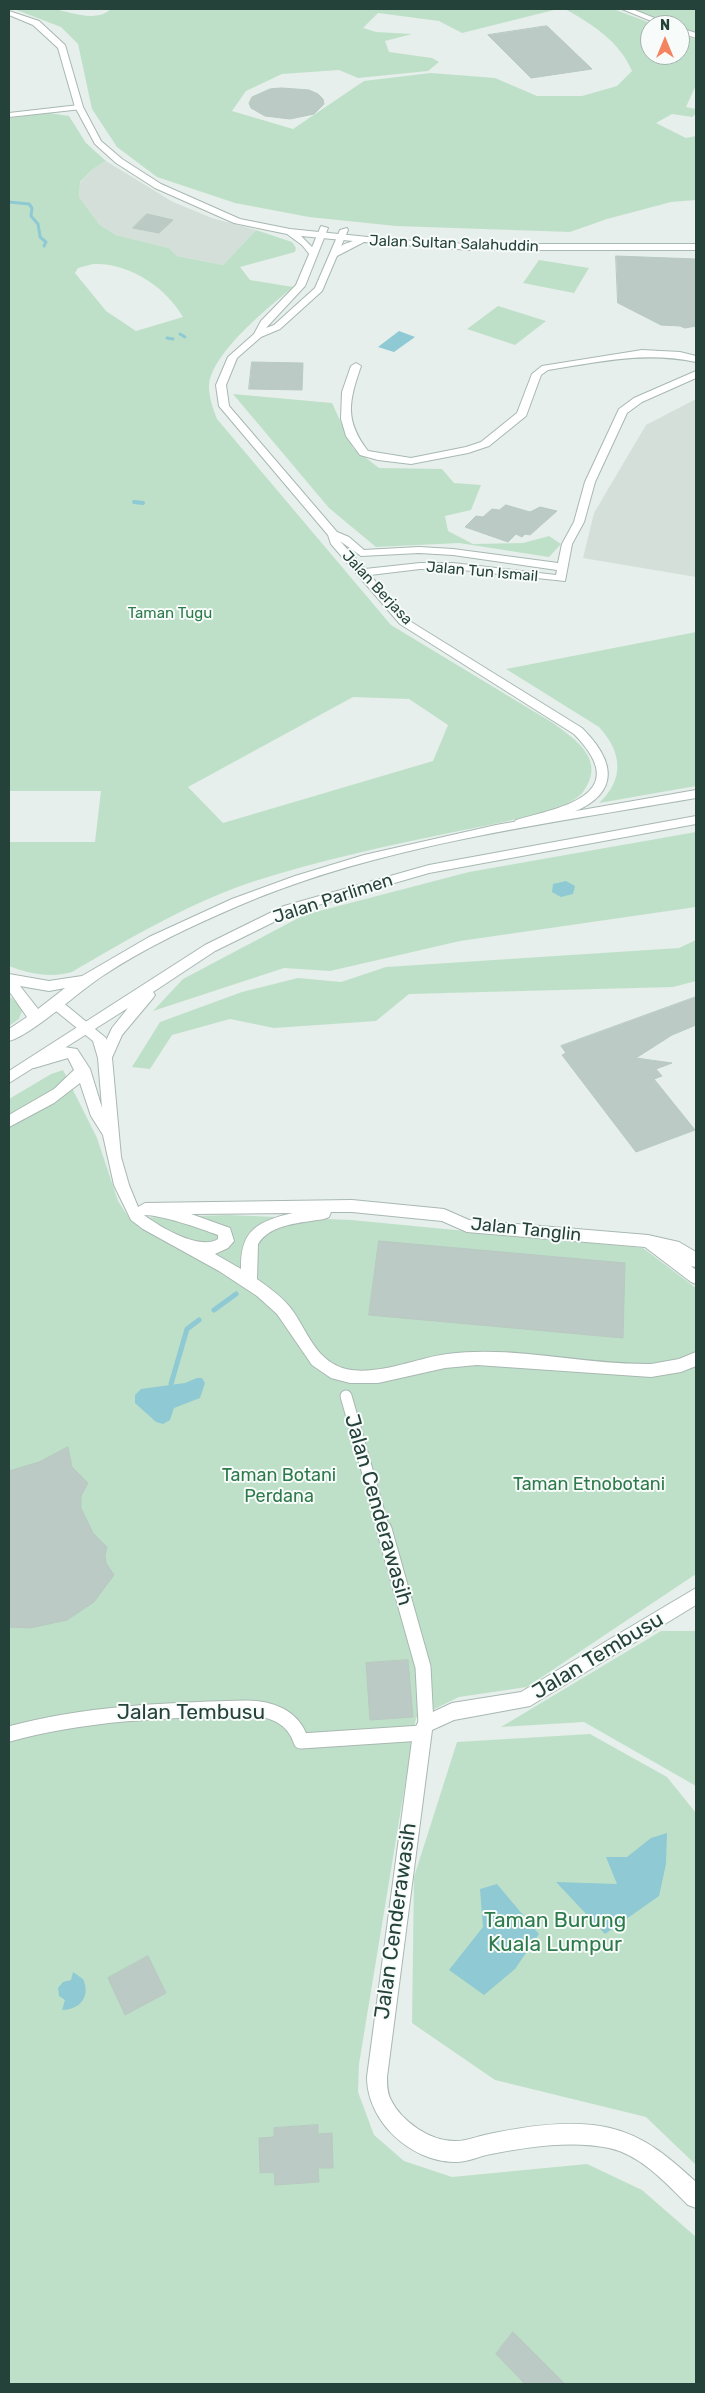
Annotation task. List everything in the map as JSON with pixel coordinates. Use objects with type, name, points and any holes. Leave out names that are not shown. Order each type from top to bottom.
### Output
[{"type":"street","points":[[626,9],[642,15]]},
{"type":"street","name":"Jalan Sultan Salahuddin","points":[[9,13],[36,23],[62,47],[78,107],[98,142],[119,161],[158,186],[237,221],[290,232],[470,239],[696,240]]},
{"type":"street","points":[[9,115],[78,107]]},
{"type":"street","name":"Jalan Sultan Salahuddin","points":[[215,210],[322,232]]},
{"type":"street","points":[[290,232],[305,243],[313,253]]},
{"type":"street","name":"Jalan Berjasa","points":[[258,335],[264,323],[300,286],[322,232]]},
{"type":"street","name":"Jalan Sultan Salahuddin","points":[[342,234],[382,242],[470,247],[696,247]]},
{"type":"street","name":"Jalan Berjasa","points":[[342,234],[319,289],[277,327],[258,335],[240,350],[227,367],[221,385],[224,406],[333,534],[335,542],[404,622],[578,731],[596,751],[601,764],[601,778],[598,788],[588,801],[509,826]]},
{"type":"street","points":[[335,254],[348,245],[363,242],[382,242]]},
{"type":"street","points":[[356,366],[347,392],[346,420],[351,436],[364,453],[378,457],[411,461],[468,450],[485,444],[522,414],[537,374],[545,368],[650,354],[674,354],[696,360]]},
{"type":"street","name":"Jalan Tun Ismail","points":[[360,570],[453,566],[560,579],[568,544],[579,522],[590,482],[623,411],[638,400],[696,374]]},
{"type":"street","name":"Jalan Tun Ismail","points":[[333,534],[345,539],[357,551],[382,553],[419,550],[453,552],[563,567]]},
{"type":"street","name":"Jalan Tun Ismail","points":[[360,570],[370,556],[382,553]]},
{"type":"street","points":[[530,576],[563,567]]},
{"type":"street","name":"Jalan Parlimen","points":[[9,1036],[56,1004],[92,976],[174,930],[271,888],[352,862],[423,843],[509,826],[696,794]]},
{"type":"street","name":"Jalan Parlimen","points":[[9,1078],[210,948],[289,909],[429,869],[696,820]]},
{"type":"street","points":[[105,1058],[108,1046],[128,1015],[166,975]]},
{"type":"street","points":[[9,980],[49,986],[80,982],[92,976]]},
{"type":"street","points":[[9,980],[34,1012],[35,1019]]},
{"type":"street","points":[[56,1004],[99,1038],[105,1058],[111,1123],[109,1132],[117,1169],[137,1207],[136,1217],[248,1282],[276,1302],[290,1319],[318,1364],[337,1373],[357,1377],[378,1376],[446,1361],[533,1361],[657,1371],[693,1362]]},
{"type":"street","points":[[30,1066],[64,1052],[72,1053],[83,1069],[102,1125],[109,1132]]},
{"type":"street","points":[[9,1122],[62,1091],[76,1080],[83,1069]]},
{"type":"street","points":[[62,1091],[82,1093],[94,1099]]},
{"type":"street","name":"Jalan Tanglin","points":[[137,1207],[352,1206],[444,1215],[467,1226],[648,1241],[673,1245],[690,1254],[696,1261]]},
{"type":"street","name":"Jalan Tanglin","points":[[248,1282],[251,1244],[262,1230],[270,1225],[352,1206]]},
{"type":"street","points":[[137,1207],[203,1223],[225,1232],[226,1240],[221,1246],[210,1249],[190,1248]]},
{"type":"street","points":[[648,1241],[696,1278]]},
{"type":"street","name":"Jalan Cenderawasih","points":[[346,1396],[423,1667],[424,1729],[378,2060],[376,2088],[382,2105],[409,2135],[434,2147],[455,2152],[491,2144],[588,2134],[610,2138],[633,2146],[652,2158],[696,2197]]},
{"type":"street","name":"Jalan Tembusu","points":[[9,1734],[36,1725],[114,1712],[241,1709],[265,1709],[285,1717],[300,1733],[301,1741],[424,1729],[452,1712],[524,1700],[692,1602]]},
{"type":"shaded area","points":[[106,161],[173,202],[212,218],[256,230],[223,265],[177,256],[169,248],[116,235],[100,225],[79,197],[80,183],[93,169]]},
{"type":"shaded area","points":[[696,399],[696,577],[583,558],[594,513],[646,425]]},
{"type":"green space","points":[[49,8],[91,16],[105,13],[111,9],[558,9],[462,33],[439,21],[378,13],[363,28],[376,32],[412,34],[385,41],[389,52],[432,58],[439,62],[428,71],[358,78],[339,70],[282,74],[246,91],[232,111],[293,129],[364,81],[431,73],[495,78],[537,96],[582,96],[617,86],[632,71],[627,61],[604,35],[565,9],[613,9],[640,19],[640,65],[690,65],[690,38],[696,40],[696,85],[686,107],[696,109],[696,114],[692,117],[672,114],[656,123],[686,138],[696,136],[696,200],[671,202],[607,219],[570,232],[396,226],[309,217],[235,203],[157,177],[117,147],[92,109],[78,44],[61,27],[14,9]]},
{"type":"green space","points":[[631,9],[696,9],[696,33],[690,31],[690,15],[647,15]]},
{"type":"green space","name":"Taman Tugu","points":[[49,113],[69,116],[86,143],[106,161],[93,169],[80,182],[79,197],[100,225],[116,235],[169,248],[177,256],[223,265],[256,230],[292,242],[296,248],[295,252],[240,267],[250,280],[293,287],[256,318],[230,345],[220,359],[212,373],[209,386],[210,399],[217,419],[391,625],[553,723],[579,744],[586,752],[592,770],[590,781],[583,792],[574,800],[523,818],[354,854],[304,866],[255,881],[184,910],[72,972],[56,975],[40,974],[9,966],[9,842],[95,842],[101,791],[9,791],[9,118]],"holes":[[[93,264],[119,267],[145,278],[167,296],[183,317],[136,331],[106,311],[75,273],[78,268]],[[353,697],[409,699],[448,725],[433,761],[223,823],[188,787]]]},
{"type":"green space","points":[[539,260],[589,268],[574,293],[523,283]]},
{"type":"green space","points":[[498,306],[546,321],[515,345],[467,329]]},
{"type":"green space","points":[[233,394],[332,403],[353,448],[379,468],[442,469],[454,483],[481,485],[471,510],[445,516],[448,531],[473,544],[523,543],[549,536],[561,544],[549,557],[459,543],[376,547],[329,508]]},
{"type":"green space","points":[[696,632],[696,786],[599,803],[613,785],[616,775],[616,756],[607,736],[599,727],[506,669]]},
{"type":"green space","points":[[696,832],[696,907],[460,941],[330,971],[284,968],[153,1011],[183,979],[304,915],[469,872]]},
{"type":"green space","points":[[696,940],[696,981],[673,987],[409,994],[376,1021],[274,1028],[230,1019],[172,1035],[150,1069],[132,1067],[160,1022],[242,992],[298,978],[341,982],[386,967],[679,948]]},
{"type":"green space","points":[[9,996],[23,1008],[19,1019],[9,1026]]},
{"type":"green space","name":"Taman Botani Perdana","points":[[63,1070],[97,1138],[118,1201],[129,1218],[228,1215],[351,1220],[643,1248],[696,1288],[696,1574],[527,1687],[459,1697],[416,1718],[359,2064],[358,2092],[374,2135],[404,2161],[452,2177],[587,2164],[642,2190],[696,2237],[696,2384],[9,2384],[9,1099],[51,1074]]},
{"type":"green space","points":[[661,1631],[696,1631],[696,1786],[584,1722],[501,1727]]},
{"type":"green space","name":"Taman Burung Kuala Lumpur","points":[[590,1734],[667,1777],[696,1813],[696,2165],[646,2117],[495,2080],[412,2023],[414,1877],[457,1742]]},
{"type":"water","points":[[399,331],[415,337],[394,352],[378,347]]},
{"type":"water","points":[[566,881],[575,886],[573,894],[561,897],[552,892],[553,884]]},
{"type":"water","points":[[202,1378],[205,1383],[200,1398],[174,1408],[170,1420],[163,1424],[156,1422],[135,1403],[135,1395],[141,1389],[185,1383]]},
{"type":"water","points":[[667,1833],[666,1864],[659,1896],[605,1934],[556,1882],[617,1884],[606,1857],[627,1857],[651,1838]]},
{"type":"water","points":[[497,1884],[539,1934],[515,1969],[484,1995],[449,1970],[483,1927],[480,1889]]},
{"type":"water","points":[[73,1972],[83,1979],[86,1991],[85,1996],[79,2005],[62,2010],[65,2000],[59,1996],[58,1988],[63,1982],[71,1980]]},
{"type":"building","points":[[547,26],[592,69],[531,78],[488,35]]},
{"type":"building","points":[[270,89],[309,90],[318,94],[323,99],[324,104],[314,114],[290,119],[265,116],[251,108],[249,103],[252,97]]},
{"type":"building","points":[[147,214],[173,220],[159,233],[133,228]]},
{"type":"building","points":[[616,256],[696,259],[696,326],[685,328],[661,325],[618,303]]},
{"type":"building","points":[[252,362],[303,363],[302,390],[249,389]]},
{"type":"building","points":[[506,505],[530,512],[540,507],[557,511],[530,535],[525,534],[522,537],[516,534],[508,542],[465,527],[476,516],[483,517],[492,509],[499,510]]},
{"type":"building","points":[[696,997],[696,1025],[672,1035],[636,1058],[672,1063],[656,1069],[662,1076],[654,1079],[695,1130],[636,1152],[562,1055],[566,1053],[561,1046]]},
{"type":"building","points":[[379,1241],[625,1263],[623,1338],[369,1315]]},
{"type":"building","points":[[68,1447],[72,1467],[88,1483],[81,1496],[81,1508],[93,1533],[107,1547],[106,1563],[114,1575],[94,1602],[67,1620],[30,1628],[9,1627],[9,1471],[39,1462]]},
{"type":"building","points":[[408,1660],[413,1717],[370,1720],[366,1663]]},
{"type":"building","points":[[148,1956],[166,1993],[125,2015],[108,1978]]},
{"type":"building","points":[[318,2125],[318,2134],[332,2133],[333,2168],[318,2168],[319,2182],[275,2185],[274,2172],[260,2173],[259,2138],[274,2137],[274,2128]]},
{"type":"building","points":[[513,2332],[565,2384],[525,2384],[496,2354]]},
{"type":"waterway","points":[[9,202],[29,204],[32,208],[31,216],[38,224],[40,236]]},
{"type":"waterway","points":[[40,237],[46,242],[44,246]]},
{"type":"waterway","points":[[180,334],[185,337]]},
{"type":"waterway","points":[[167,338],[173,339]]},
{"type":"waterway","points":[[134,502],[143,503]]},
{"type":"waterway","points":[[214,1310],[236,1294]]},
{"type":"waterway","points":[[171,1384],[187,1329],[199,1320]]},
{"type":"park label","name":"Taman Etnobotani","points":[[589,1485]]}]
